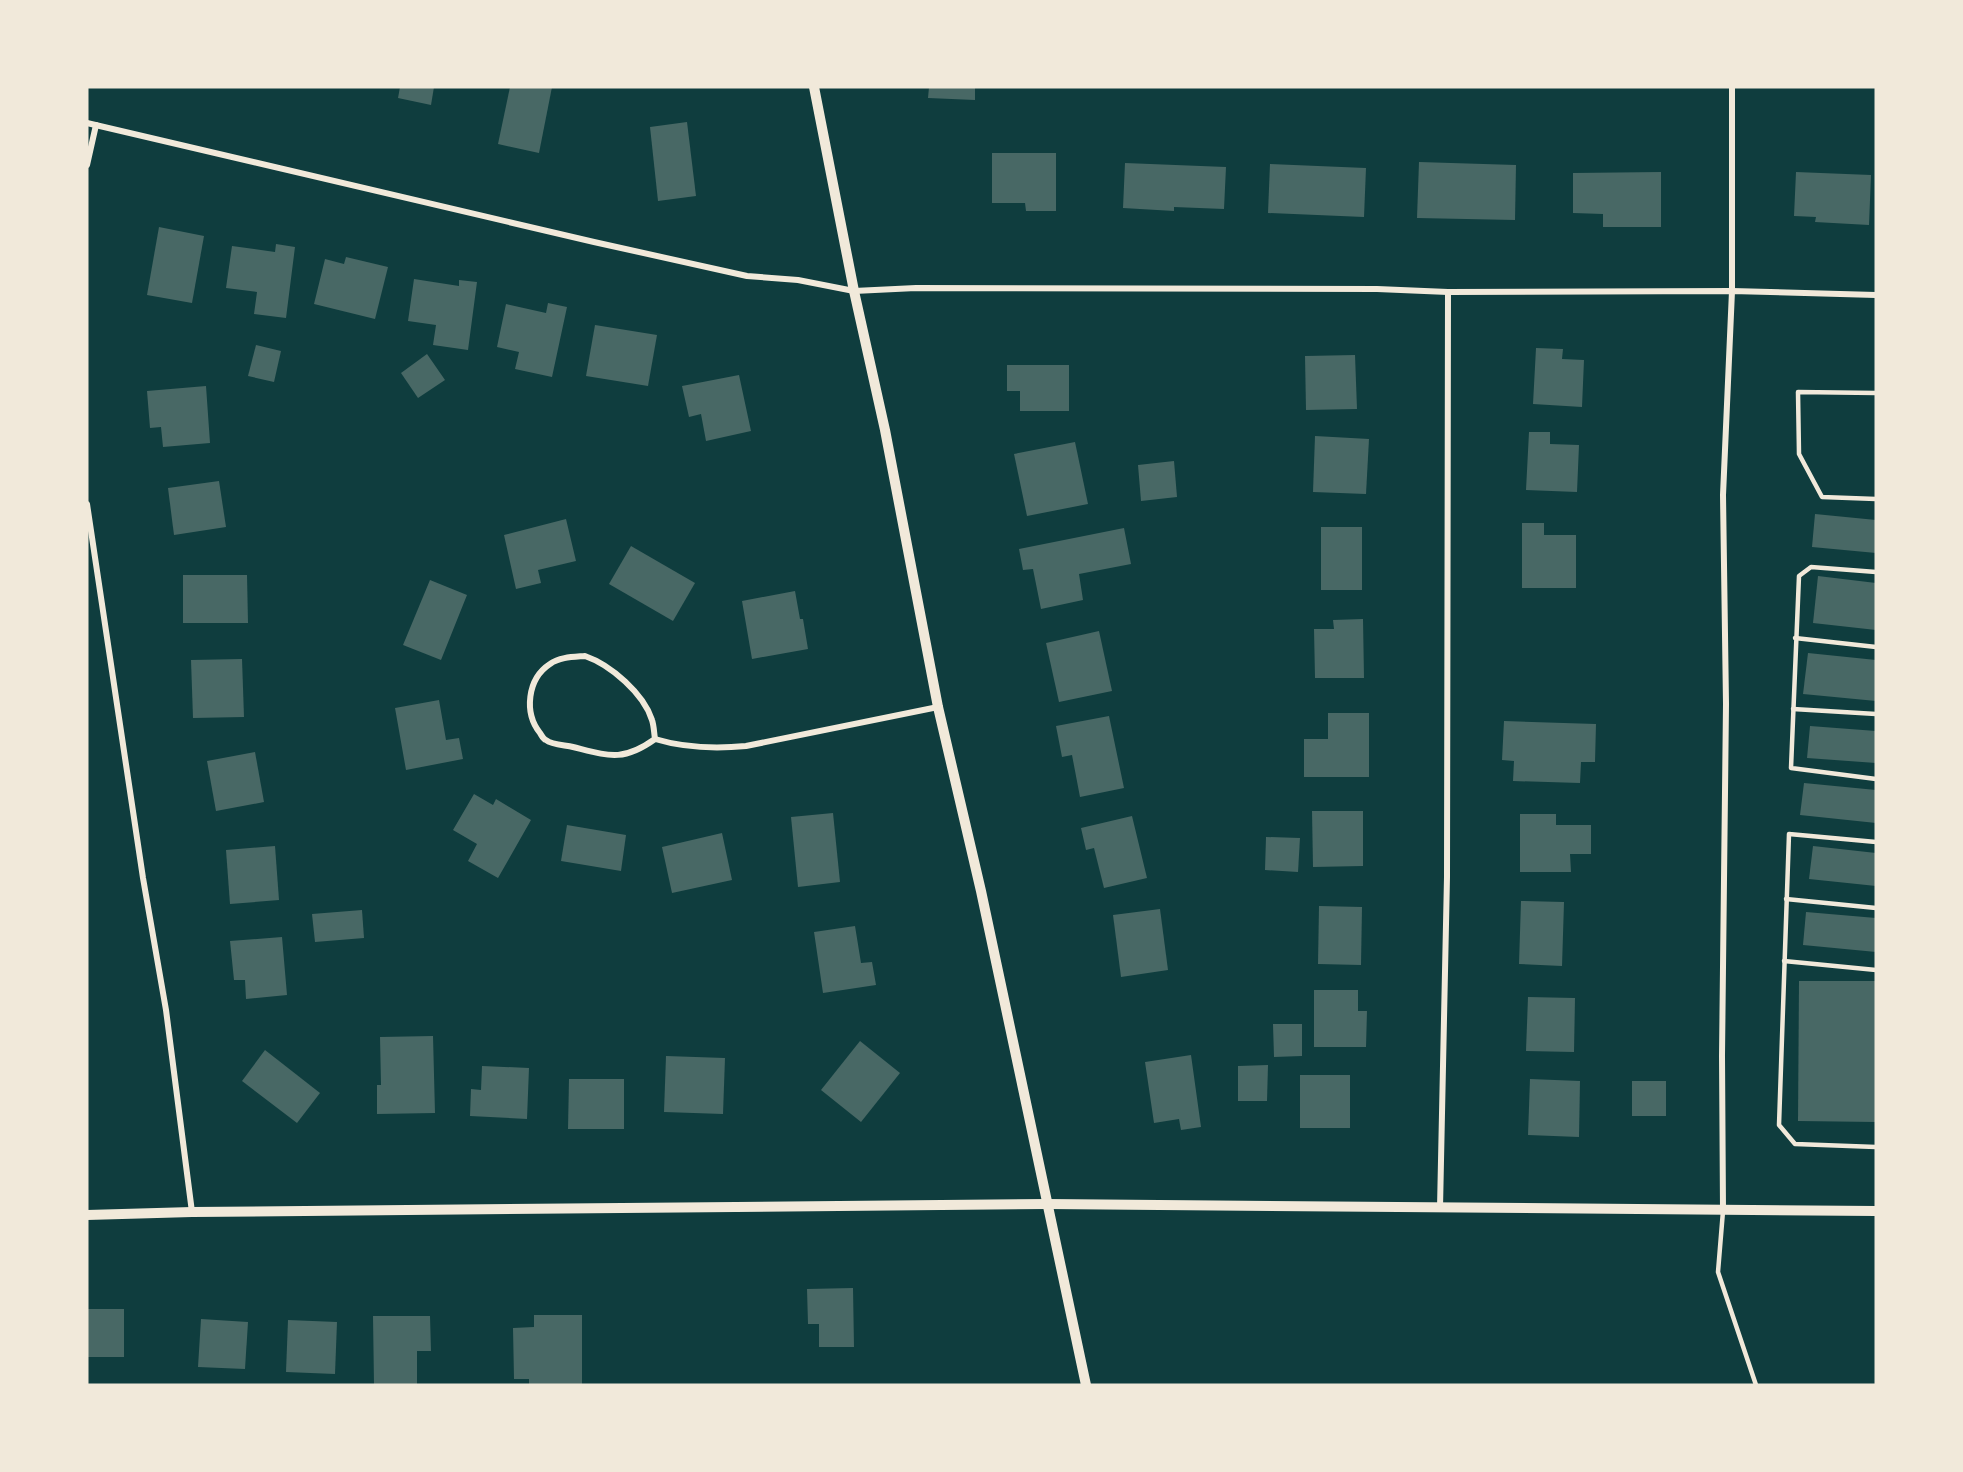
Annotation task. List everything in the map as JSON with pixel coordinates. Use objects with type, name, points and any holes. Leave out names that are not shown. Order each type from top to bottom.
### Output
[{"type":"street","points":[[814,87],[854,291],[885,430],[938,708],[983,903],[1086,1385]]},
{"type":"street","points":[[1723,1211],[1722,1056],[1726,704],[1723,495],[1732,291],[1732,87]]},
{"type":"street","points":[[87,123],[747,276],[798,280],[854,291],[928,288],[1377,289],[1448,292],[1732,291],[1876,295]]},
{"type":"street","points":[[87,165],[96,125]]},
{"type":"street","points":[[1440,1208],[1447,865],[1448,292]]},
{"type":"street","points":[[87,504],[143,878],[166,1011],[192,1212]]},
{"type":"street","points":[[585,656],[599,661],[633,690],[645,704],[653,721],[655,739],[640,750],[623,755],[605,756],[546,741],[534,726],[528,704],[534,682],[548,664],[563,658],[585,656]]},
{"type":"street","points":[[655,739],[672,744],[716,749],[746,746],[938,708]]},
{"type":"street","points":[[87,1215],[1047,1204],[1876,1211]]},
{"type":"lane","points":[[1876,393],[1798,392],[1798,454],[1822,497],[1876,499]]},
{"type":"lane","points":[[1876,572],[1811,567],[1799,576],[1791,768],[1876,779]]},
{"type":"lane","points":[[1795,638],[1876,647]]},
{"type":"lane","points":[[1793,709],[1876,714]]},
{"type":"lane","points":[[1876,842],[1788,834],[1779,1125],[1795,1144],[1876,1147]]},
{"type":"lane","points":[[1786,899],[1876,908]]},
{"type":"lane","points":[[1784,961],[1876,970]]},
{"type":"lane","points":[[1723,1211],[1718,1272],[1756,1385]]},
{"type":"building","points":[[400,87],[434,87],[431,105],[398,98]]},
{"type":"building","points":[[510,87],[552,87],[539,153],[498,144]]},
{"type":"building","points":[[929,87],[975,87],[975,100],[928,98]]},
{"type":"building","points":[[687,122],[696,196],[658,201],[650,127]]},
{"type":"building","points":[[992,153],[1056,153],[1056,211],[1026,211],[1025,203],[992,203]]},
{"type":"building","points":[[1419,162],[1516,165],[1515,220],[1417,218]]},
{"type":"building","points":[[1125,163],[1226,167],[1224,209],[1174,207],[1174,211],[1123,208]]},
{"type":"building","points":[[1270,164],[1366,168],[1364,217],[1268,213]]},
{"type":"building","points":[[1661,172],[1661,227],[1603,227],[1603,214],[1573,213],[1573,173]]},
{"type":"building","points":[[1796,172],[1871,175],[1869,225],[1815,222],[1816,217],[1794,216]]},
{"type":"building","points":[[159,227],[204,236],[192,303],[147,295]]},
{"type":"building","points":[[276,244],[295,247],[286,318],[254,314],[257,292],[226,288],[232,246],[275,252]]},
{"type":"building","points":[[346,257],[388,267],[375,319],[314,304],[325,259],[344,264]]},
{"type":"building","points":[[414,279],[459,286],[459,280],[477,282],[468,350],[433,345],[436,325],[408,321]]},
{"type":"building","points":[[548,303],[567,307],[552,377],[515,369],[519,352],[497,347],[506,304],[546,313]]},
{"type":"building","points":[[595,325],[657,335],[648,386],[586,376]]},
{"type":"building","points":[[256,345],[281,351],[274,382],[248,376]]},
{"type":"building","points":[[1536,348],[1563,349],[1562,359],[1584,360],[1582,407],[1533,404]]},
{"type":"building","points":[[427,354],[445,380],[418,398],[401,373]]},
{"type":"building","points":[[1355,355],[1357,409],[1306,410],[1305,356]]},
{"type":"building","points":[[1007,365],[1069,365],[1069,411],[1020,411],[1020,391],[1007,391]]},
{"type":"building","points":[[739,375],[751,431],[706,441],[701,414],[689,417],[682,386]]},
{"type":"building","points":[[206,386],[210,443],[163,447],[161,427],[150,428],[147,391]]},
{"type":"building","points":[[1529,432],[1550,432],[1550,444],[1579,445],[1577,492],[1526,490]]},
{"type":"building","points":[[1315,436],[1369,439],[1366,494],[1313,492]]},
{"type":"building","points":[[1075,442],[1088,504],[1027,516],[1014,454]]},
{"type":"building","points":[[1174,461],[1177,497],[1141,501],[1138,465]]},
{"type":"building","points":[[219,481],[226,527],[174,535],[168,488]]},
{"type":"building","points":[[1815,514],[1876,520],[1876,553],[1812,547]]},
{"type":"building","points":[[566,519],[576,561],[538,570],[541,583],[516,589],[504,535]]},
{"type":"building","points":[[1522,523],[1544,523],[1544,535],[1576,535],[1576,588],[1522,588]]},
{"type":"building","points":[[1321,527],[1362,527],[1362,590],[1321,590]]},
{"type":"building","points":[[1124,528],[1131,564],[1079,574],[1083,600],[1041,609],[1033,569],[1023,570],[1019,549]]},
{"type":"building","points":[[631,546],[695,583],[673,621],[609,584]]},
{"type":"building","points":[[183,575],[247,575],[248,623],[183,623]]},
{"type":"building","points":[[1818,576],[1876,583],[1876,630],[1813,623]]},
{"type":"building","points":[[430,580],[467,595],[441,660],[403,645]]},
{"type":"building","points":[[795,591],[808,649],[752,659],[742,601]]},
{"type":"building","points":[[1363,619],[1364,678],[1315,678],[1314,629],[1334,629],[1333,620]]},
{"type":"building","points":[[1099,631],[1112,691],[1059,702],[1046,643]]},
{"type":"building","points":[[1808,653],[1876,660],[1876,701],[1803,694]]},
{"type":"building","points":[[242,659],[244,717],[193,718],[191,660]]},
{"type":"building","points":[[439,700],[446,740],[459,738],[463,759],[406,770],[395,708]]},
{"type":"building","points":[[1328,713],[1369,713],[1369,777],[1304,777],[1304,739],[1328,739]]},
{"type":"building","points":[[1109,716],[1124,788],[1080,797],[1072,755],[1062,757],[1056,726]]},
{"type":"building","points":[[1504,721],[1596,724],[1595,762],[1581,762],[1580,783],[1513,781],[1514,761],[1502,760]]},
{"type":"building","points":[[1810,726],[1876,731],[1876,763],[1807,758]]},
{"type":"building","points":[[255,752],[264,802],[216,811],[207,761]]},
{"type":"building","points":[[1804,783],[1876,790],[1876,823],[1800,815]]},
{"type":"building","points":[[474,794],[493,805],[496,799],[531,820],[498,878],[468,861],[477,844],[453,830]]},
{"type":"building","points":[[1312,811],[1363,811],[1363,866],[1313,867]]},
{"type":"building","points":[[833,813],[840,882],[798,887],[791,817]]},
{"type":"building","points":[[1520,814],[1556,814],[1556,825],[1591,825],[1591,854],[1570,854],[1571,872],[1520,872]]},
{"type":"building","points":[[1132,816],[1147,878],[1104,888],[1094,848],[1086,850],[1081,828]]},
{"type":"building","points":[[567,825],[626,835],[621,871],[561,861]]},
{"type":"building","points":[[722,833],[732,880],[672,893],[662,847]]},
{"type":"building","points":[[1266,837],[1300,838],[1298,872],[1265,870]]},
{"type":"building","points":[[275,846],[279,900],[230,904],[226,850]]},
{"type":"building","points":[[1813,846],[1876,853],[1876,886],[1809,879]]},
{"type":"building","points":[[1521,901],[1564,902],[1562,966],[1519,964]]},
{"type":"building","points":[[1319,906],[1362,907],[1361,965],[1318,964]]},
{"type":"building","points":[[1160,909],[1168,970],[1121,977],[1113,915]]},
{"type":"building","points":[[362,910],[364,938],[315,942],[312,914]]},
{"type":"building","points":[[1806,912],[1876,918],[1876,952],[1803,945]]},
{"type":"building","points":[[855,926],[861,963],[872,962],[876,985],[823,993],[814,932]]},
{"type":"building","points":[[282,937],[287,995],[246,999],[245,980],[234,980],[230,941]]},
{"type":"building","points":[[1799,981],[1876,981],[1876,1122],[1798,1121]]},
{"type":"building","points":[[1314,990],[1358,990],[1358,1011],[1367,1011],[1366,1047],[1314,1047]]},
{"type":"building","points":[[1528,997],[1575,998],[1574,1052],[1526,1051]]},
{"type":"building","points":[[1273,1024],[1302,1024],[1302,1056],[1274,1057]]},
{"type":"building","points":[[433,1036],[435,1113],[377,1114],[377,1085],[381,1085],[380,1037]]},
{"type":"building","points":[[860,1041],[900,1073],[861,1122],[821,1090]]},
{"type":"building","points":[[265,1050],[320,1093],[297,1123],[242,1081]]},
{"type":"building","points":[[1191,1055],[1201,1127],[1181,1130],[1179,1119],[1154,1123],[1145,1062]]},
{"type":"building","points":[[666,1056],[725,1058],[723,1114],[664,1112]]},
{"type":"building","points":[[1268,1065],[1267,1101],[1238,1101],[1238,1066]]},
{"type":"building","points":[[482,1066],[529,1068],[527,1119],[470,1116],[471,1089],[481,1090]]},
{"type":"building","points":[[1300,1075],[1350,1075],[1350,1128],[1300,1128]]},
{"type":"building","points":[[569,1079],[624,1079],[624,1129],[568,1129]]},
{"type":"building","points":[[1530,1079],[1580,1081],[1579,1137],[1528,1135]]},
{"type":"building","points":[[1632,1081],[1666,1081],[1666,1116],[1632,1116]]},
{"type":"building","points":[[853,1288],[854,1347],[819,1347],[819,1324],[808,1324],[807,1289]]},
{"type":"building","points":[[87,1309],[124,1309],[124,1357],[87,1357]]},
{"type":"building","points":[[534,1315],[582,1315],[582,1385],[529,1385],[529,1379],[514,1379],[513,1328],[534,1327]]},
{"type":"building","points":[[373,1316],[430,1316],[431,1351],[417,1351],[417,1385],[374,1385]]},
{"type":"building","points":[[201,1319],[248,1322],[245,1369],[198,1367]]},
{"type":"building","points":[[288,1320],[337,1322],[335,1374],[286,1372]]}]
